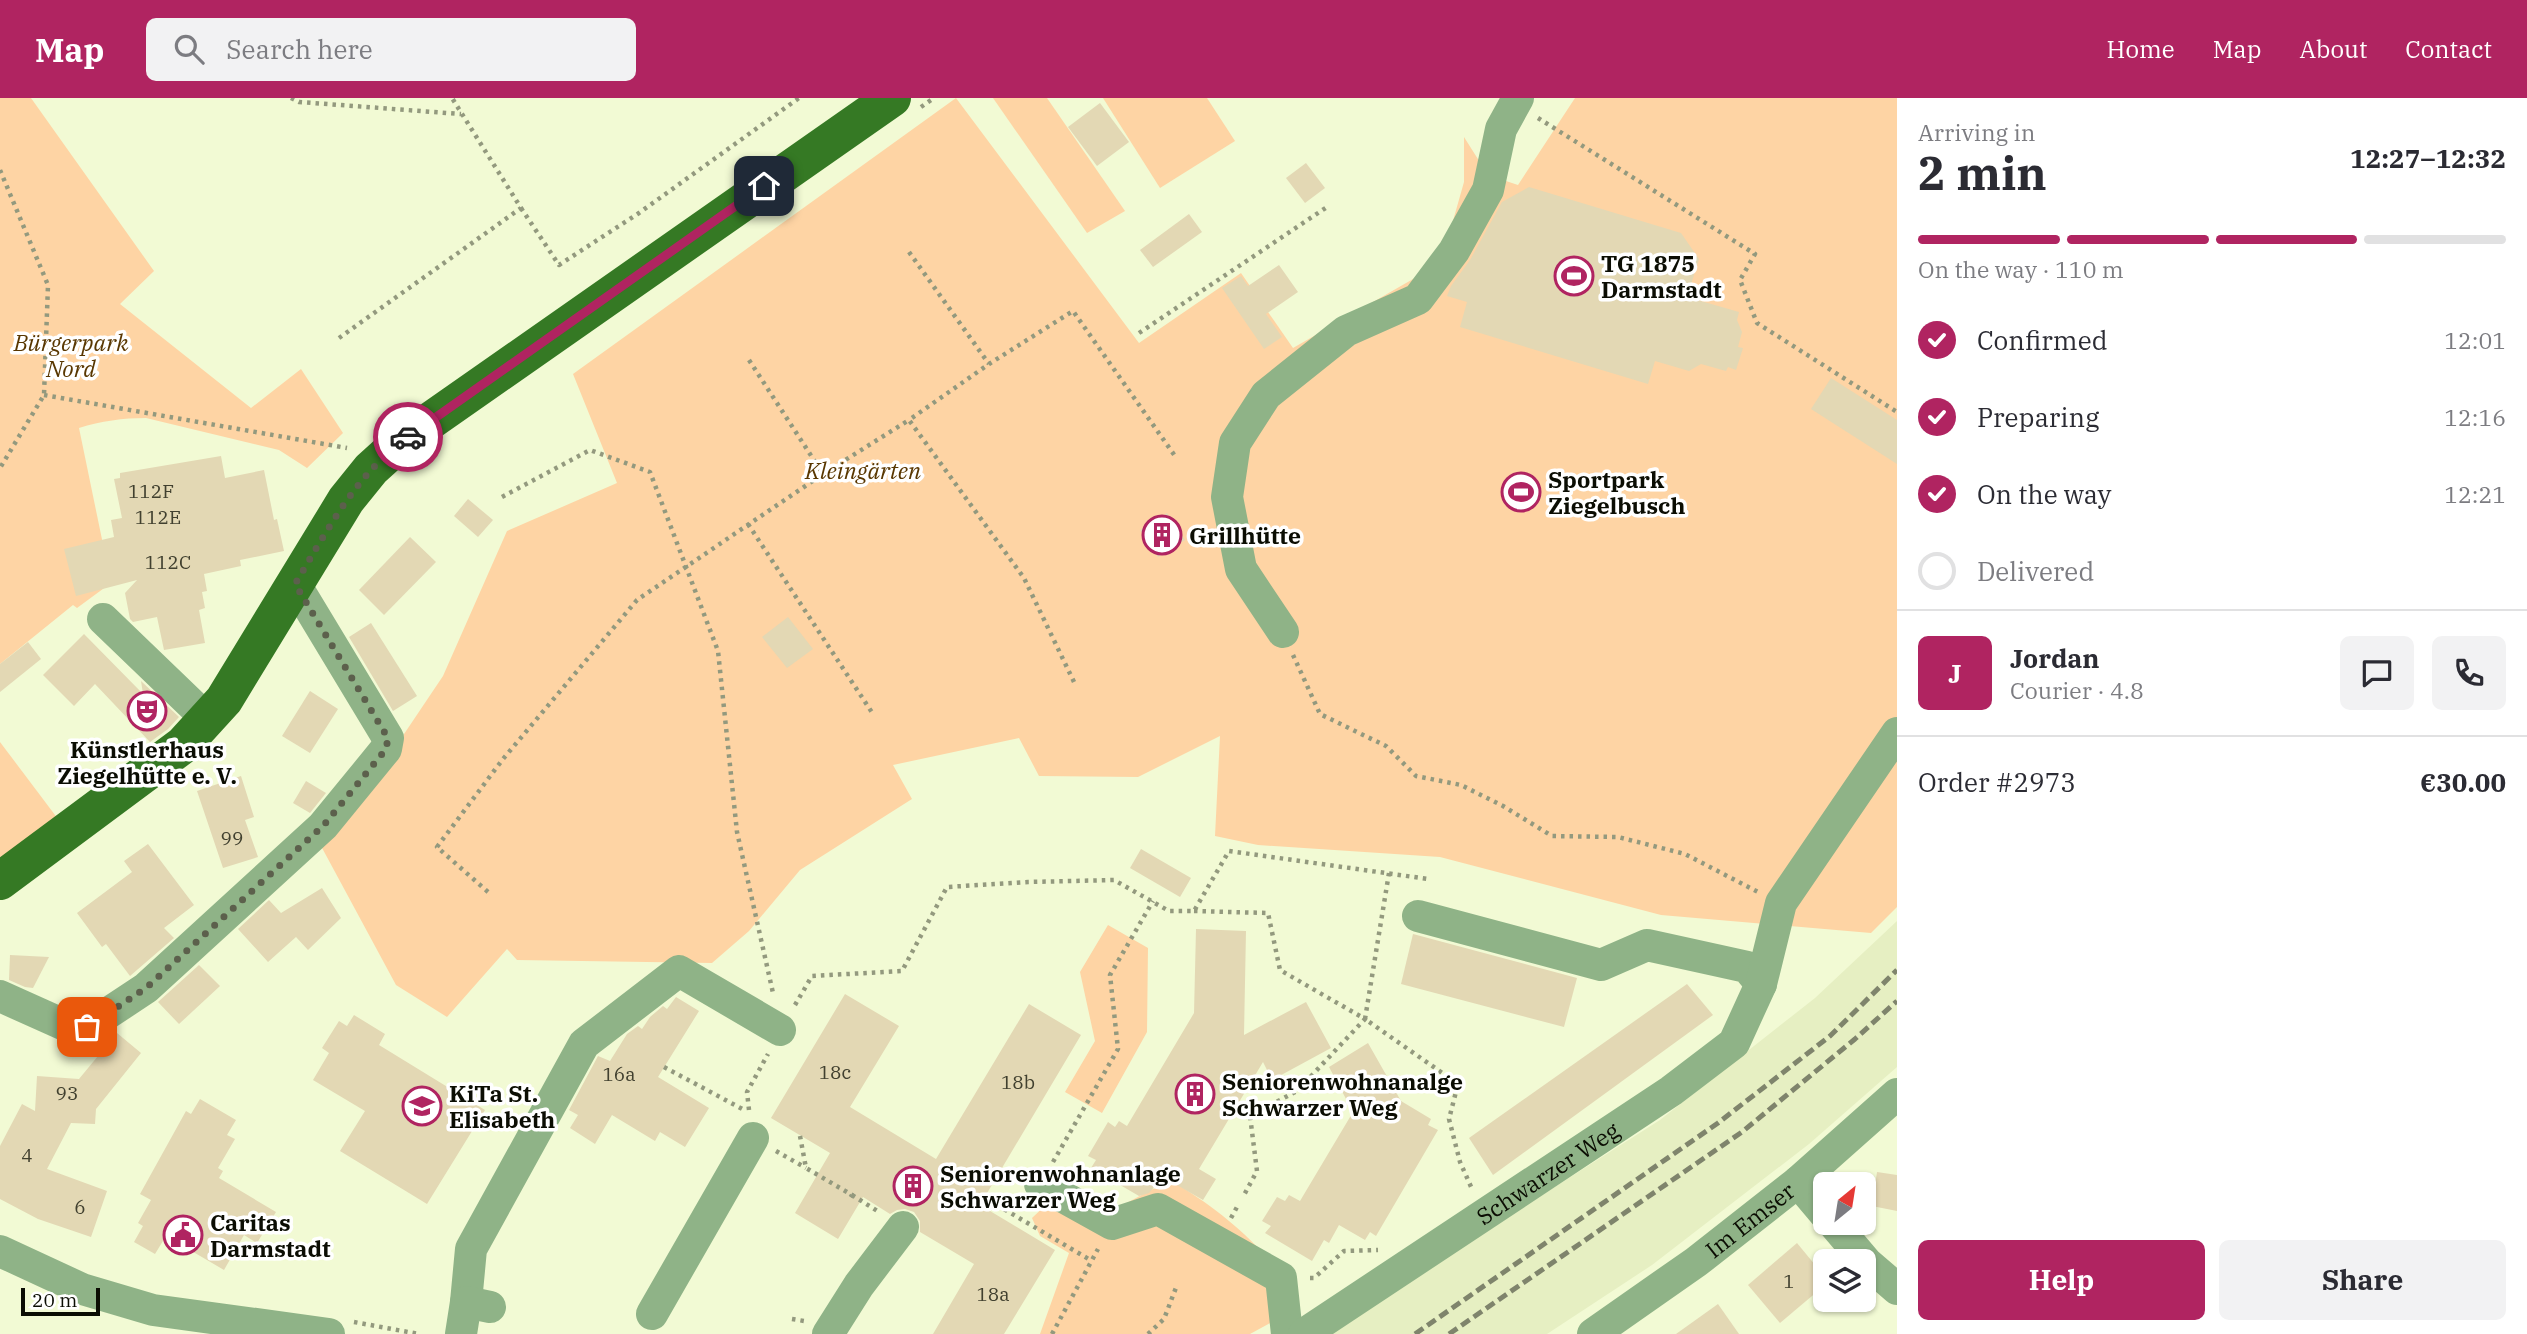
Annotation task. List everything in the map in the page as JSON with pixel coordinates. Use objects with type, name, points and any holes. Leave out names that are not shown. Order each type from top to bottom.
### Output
[{"type":"main road","points":[[0,881],[183,745],[208,720],[238,678],[346,500],[371,469],[403,440],[892,98]]},
{"type":"street","points":[[1283,632],[1241,569],[1227,497],[1236,443],[1266,395],[1346,331],[1418,299],[1454,251],[1488,190],[1501,129],[1516,101]]},
{"type":"street","points":[[0,996],[69,1027],[78,1030],[87,1027],[146,988],[323,826],[386,749],[388,738],[295,584]]},
{"type":"street","points":[[103,619],[208,720]]},
{"type":"street","points":[[1781,903],[1897,733]]},
{"type":"street","name":"Schwarzer Weg","points":[[1304,1334],[1671,1091],[1734,1043],[1761,984],[1781,903]]},
{"type":"street","points":[[1418,916],[1601,965],[1647,945],[1746,967],[1761,984]]},
{"type":"street","points":[[461,1334],[478,1305],[471,1250],[584,1044],[679,971],[780,1030]]},
{"type":"street","name":"Im Emser","points":[[1592,1334],[1696,1262],[1798,1182],[1897,1094]]},
{"type":"street","points":[[652,1314],[753,1138]]},
{"type":"street","points":[[1798,1182],[1813,1200]]},
{"type":"street","points":[[1040,1184],[1112,1224],[1158,1209],[1281,1278],[1287,1334]]},
{"type":"street","points":[[828,1334],[859,1284],[904,1227]]},
{"type":"street","points":[[1844,1236],[1867,1263],[1897,1289]]},
{"type":"street","points":[[0,1251],[146,1322],[330,1334]]},
{"type":"path","points":[[291,98],[299,102],[462,114]]},
{"type":"path","points":[[454,99],[559,265],[639,213],[799,98]]},
{"type":"path","points":[[1516,101],[1755,254],[1740,279],[1757,323],[1897,412]]},
{"type":"path","points":[[0,170],[48,285],[44,395],[0,468]]},
{"type":"path","points":[[1139,333],[1327,207]]},
{"type":"path","points":[[339,338],[521,208]]},
{"type":"path","points":[[909,252],[989,364]]},
{"type":"path","points":[[488,892],[437,847],[503,759],[637,600],[1073,310],[1175,456]]},
{"type":"path","points":[[749,360],[823,474]]},
{"type":"path","points":[[44,395],[357,450]]},
{"type":"path","points":[[909,420],[1024,578],[1074,682]]},
{"type":"path","points":[[502,497],[590,450],[650,472],[718,651],[737,832],[770,973],[780,1030]]},
{"type":"path","points":[[748,524],[873,714]]},
{"type":"path","points":[[1283,632],[1320,714],[1386,746],[1416,776],[1461,785],[1503,806],[1552,836],[1618,837],[1685,854],[1781,903]]},
{"type":"path","points":[[1194,911],[1229,851],[1428,879]]},
{"type":"path","points":[[1250,1116],[1297,1091],[1366,1019],[1389,873]]},
{"type":"path","points":[[664,1067],[750,1113],[747,1092],[812,976],[902,971],[947,887],[1114,880],[1169,911],[1268,914],[1280,970],[1366,1019],[1458,1084],[1450,1118],[1460,1162],[1484,1215]]},
{"type":"path","points":[[1040,1184],[1118,1049],[1110,975],[1153,901]]},
{"type":"path","points":[[1236,1108],[1250,1116]]},
{"type":"path","points":[[1244,1195],[1256,1171],[1250,1116]]},
{"type":"path","points":[[800,1136],[806,1168]]},
{"type":"path","points":[[753,1138],[852,1195],[849,1200]]},
{"type":"path","points":[[996,1205],[1092,1261]]},
{"type":"path","points":[[1281,1278],[1314,1278],[1344,1251],[1376,1249],[1405,1267]]},
{"type":"path","points":[[1052,1334],[1084,1275]]},
{"type":"path","points":[[1148,1334],[1164,1319],[1177,1285]]},
{"type":"shaded area","points":[[1897,921],[1897,1067],[1809,1144],[1652,1265],[1547,1334],[1324,1334],[1660,1120],[1815,998]]},
{"type":"green space","name":"Bürgerpark Nord","points":[[0,98],[31,98],[154,271],[120,304],[251,408],[301,369],[343,433],[307,468],[279,450],[146,418],[112,420],[79,428],[111,583],[77,608],[73,605],[0,664]]},
{"type":"green space","name":"Kleingärten","points":[[956,98],[1139,343],[1241,273],[1293,348],[1420,275],[1445,249],[1464,182],[1464,137],[1488,175],[1518,185],[1575,98],[1897,98],[1897,907],[1871,933],[1661,915],[1440,857],[1258,845],[1215,836],[1220,736],[1138,777],[1039,776],[1019,738],[893,765],[912,799],[800,870],[749,931],[712,963],[517,960],[507,949],[447,1017],[396,985],[321,846],[351,813],[443,676],[507,531],[617,483],[573,374]]},
{"type":"green space","points":[[993,98],[1047,98],[1125,211],[1087,233]]},
{"type":"green space","points":[[1103,98],[1207,98],[1235,141],[1160,188]]},
{"type":"green space","points":[[0,742],[58,819],[0,863]]},
{"type":"green space","points":[[1108,925],[1148,948],[1147,1032],[1102,1113],[1065,1092],[1095,1041],[1080,972]]},
{"type":"green space","points":[[1177,1184],[1229,1221],[1275,1266],[1274,1321],[1250,1334],[1040,1334],[1069,1253],[1040,1236],[1032,1218],[1049,1202],[1119,1207],[1153,1189]]},
{"type":"building","points":[[1100,103],[1129,142],[1097,166],[1068,127]]},
{"type":"building","points":[[1306,163],[1325,188],[1305,203],[1286,178]]},
{"type":"building","name":"TG 1875 Darmstadt","points":[[1529,187],[1681,233],[1699,259],[1687,297],[1739,312],[1737,320],[1742,332],[1738,347],[1743,348],[1736,370],[1728,367],[1726,371],[1701,364],[1689,371],[1655,361],[1648,384],[1460,327],[1467,302],[1447,296],[1451,286],[1470,260],[1502,202]]},
{"type":"building","points":[[1189,214],[1202,232],[1153,267],[1140,250]]},
{"type":"building","points":[[1279,265],[1298,292],[1266,314],[1282,337],[1264,349],[1222,288],[1241,276],[1248,286]]},
{"type":"building","points":[[1831,378],[1897,420],[1897,464],[1811,409]]},
{"type":"building","points":[[221,456],[225,478],[264,470],[274,520],[277,519],[284,551],[240,560],[241,566],[204,574],[207,591],[202,592],[205,608],[199,610],[205,643],[164,650],[157,617],[133,622],[130,619],[125,593],[137,580],[76,596],[64,549],[114,537],[111,520],[122,518],[114,479],[120,478],[120,473]]},
{"type":"building","points":[[468,499],[493,520],[478,537],[454,516]]},
{"type":"building","name":"Grillhütte","points":[[1167,513],[1185,540],[1158,557],[1140,530]]},
{"type":"building","points":[[410,537],[436,562],[384,615],[359,590]]},
{"type":"building","points":[[788,617],[813,649],[787,668],[762,637]]},
{"type":"building","points":[[371,623],[417,696],[393,711],[349,637]]},
{"type":"building","points":[[84,634],[143,694],[141,681],[179,717],[168,729],[150,742],[95,684],[74,706],[43,675]]},
{"type":"building","points":[[28,642],[41,659],[0,692],[0,664]]},
{"type":"building","points":[[310,691],[338,709],[310,753],[282,736]]},
{"type":"building","points":[[241,776],[254,817],[245,820],[258,857],[223,868],[197,791]]},
{"type":"building","points":[[306,781],[326,793],[310,813],[293,803]]},
{"type":"building","points":[[148,844],[194,905],[164,928],[174,938],[130,976],[106,944],[102,947],[77,913],[132,872],[124,861]]},
{"type":"building","points":[[1141,849],[1191,878],[1180,897],[1130,868]]},
{"type":"building","points":[[322,888],[341,918],[308,950],[296,937],[268,962],[238,929],[269,900],[281,913]]},
{"type":"building","points":[[1196,929],[1246,931],[1244,1035],[1306,1002],[1331,1048],[1272,1080],[1263,1062],[1199,1169],[1216,1179],[1203,1200],[1163,1177],[1149,1193],[1139,1196],[1091,1168],[1096,1160],[1088,1156],[1108,1122],[1115,1127],[1119,1121],[1127,1126],[1194,1013]]},
{"type":"building","points":[[1413,934],[1577,978],[1564,1027],[1401,984]]},
{"type":"building","points":[[10,955],[49,957],[33,988],[9,980]]},
{"type":"building","points":[[199,965],[220,986],[179,1024],[158,1002]]},
{"type":"building","points":[[1687,984],[1713,1015],[1493,1175],[1469,1138]]},
{"type":"building","points":[[845,994],[899,1026],[850,1107],[936,1159],[1029,1004],[1081,1035],[980,1205],[1055,1250],[1004,1334],[933,1334],[974,1264],[920,1232],[920,1221],[914,1212],[905,1209],[890,1214],[863,1197],[838,1239],[795,1213],[830,1153],[771,1118]]},
{"type":"building","points":[[676,997],[699,1011],[658,1077],[709,1108],[685,1147],[660,1132],[655,1141],[612,1115],[595,1144],[570,1128],[578,1115],[569,1110],[598,1056],[610,1061],[627,1034],[638,1026],[642,1029],[650,1017],[663,1006],[667,1009]]},
{"type":"building","name":"KiTa St. Elisabeth","points":[[354,1015],[385,1034],[379,1045],[485,1110],[427,1204],[340,1151],[365,1111],[313,1080],[329,1053],[322,1048],[339,1021],[347,1026]]},
{"type":"building","points":[[117,1033],[141,1053],[96,1109],[95,1124],[71,1123],[47,1169],[107,1191],[91,1237],[38,1219],[0,1199],[0,1146],[22,1104],[35,1111],[37,1076],[79,1079]]},
{"type":"building","points":[[1368,1043],[1401,1101],[1431,1119],[1428,1125],[1438,1130],[1376,1236],[1370,1232],[1365,1240],[1339,1225],[1329,1243],[1324,1240],[1312,1261],[1265,1233],[1271,1226],[1262,1221],[1277,1197],[1285,1201],[1289,1195],[1300,1201],[1353,1112],[1329,1067]]},
{"type":"building","points":[[200,1099],[236,1120],[227,1135],[235,1139],[218,1168],[223,1171],[219,1178],[276,1212],[257,1243],[244,1235],[224,1270],[166,1236],[155,1254],[134,1242],[143,1226],[138,1223],[151,1200],[140,1194],[186,1111],[191,1114]]},
{"type":"building","points":[[1877,1172],[1897,1175],[1897,1211],[1876,1207]]},
{"type":"building","points":[[1797,1243],[1813,1262],[1813,1295],[1780,1323],[1748,1285]]},
{"type":"building","points":[[1718,1304],[1739,1334],[1676,1334]]},
{"type":"railway","points":[[1415,1334],[1718,1123],[1830,1036],[1897,970]]},
{"type":"railway","points":[[1449,1334],[1742,1132],[1897,1001]]},
{"type":"way so far","points":[[87,1027],[146,988],[323,826],[386,749],[388,738],[295,584],[346,500],[371,469],[408,437]]},
{"type":"place","name":"TG 1875 Darmstadt","points":[[1574,276]]},
{"type":"place","name":"Sportpark Ziegelbusch","points":[[1521,492]]},
{"type":"place","name":"Grillhütte","points":[[1162,535]]},
{"type":"place","name":"Künstlerhaus Ziegelhütte e. V.","points":[[147,711]]},
{"type":"place","name":"Seniorenwohnanalge Schwarzer Weg","points":[[1195,1094]]},
{"type":"place","name":"KiTa St. Elisabeth","points":[[422,1106]]},
{"type":"place","name":"Seniorenwohnanlage Schwarzer Weg","points":[[913,1186]]},
{"type":"place","name":"Caritas Darmstadt","points":[[183,1235]]},
{"type":"route","points":[[408,437],[764,186]]}]
